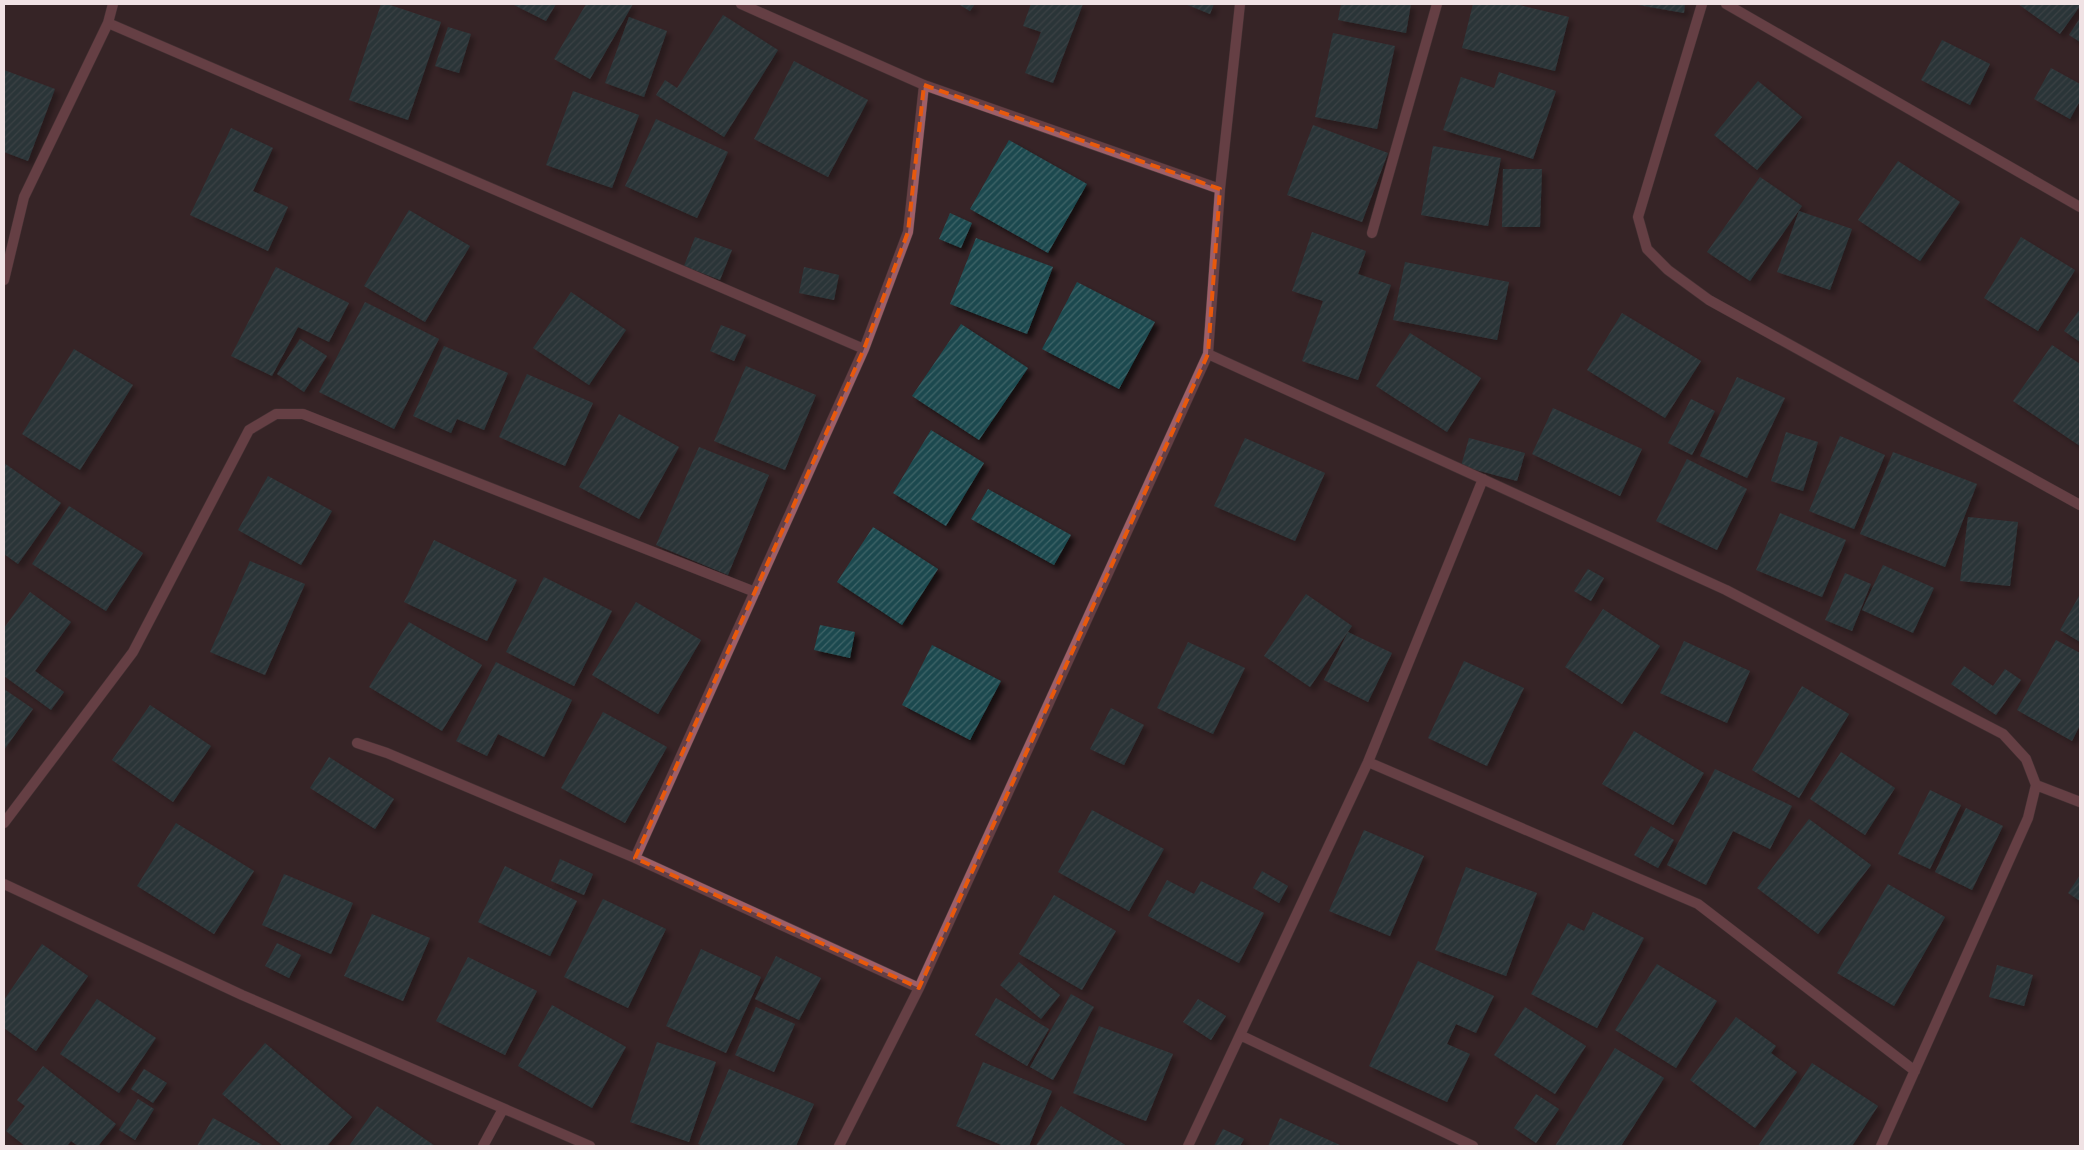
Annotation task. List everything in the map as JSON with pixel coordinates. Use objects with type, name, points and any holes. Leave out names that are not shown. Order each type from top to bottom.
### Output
[{"type":"street","points":[[4,280],[24,197],[108,23],[113,4]]},
{"type":"street","points":[[741,4],[924,85],[1220,189]]},
{"type":"street","points":[[838,1146],[919,988],[1208,354],[1220,189],[1240,4]]},
{"type":"street","points":[[1372,233],[1437,4]]},
{"type":"street","points":[[1702,4],[1638,217],[1647,249],[1668,270],[1709,300],[2080,505]]},
{"type":"street","points":[[1726,4],[2080,207]]},
{"type":"street","points":[[108,23],[864,349]]},
{"type":"street","points":[[635,858],[864,349],[908,232],[924,85]]},
{"type":"street","points":[[1208,354],[1726,590],[2003,734],[2026,759],[2036,785],[2028,818],[1881,1146]]},
{"type":"street","points":[[4,823],[133,652],[249,430],[276,414],[303,414],[755,592]]},
{"type":"street","points":[[1188,1146],[1368,762],[1483,479]]},
{"type":"street","points":[[357,743],[387,753],[635,858],[919,988]]},
{"type":"street","points":[[1368,762],[1698,904],[1914,1071]]},
{"type":"street","points":[[2036,785],[2080,802]]},
{"type":"street","points":[[4,884],[242,995],[590,1146]]},
{"type":"street","points":[[1240,1035],[1473,1146]]},
{"type":"street","points":[[484,1146],[503,1109]]},
{"type":"highlighted area","points":[[924,85],[1220,189],[1208,354],[919,988],[635,858],[864,349],[908,232]]},
{"type":"building","points":[[381,4],[387,4],[441,22],[408,120],[349,100]]},
{"type":"building","points":[[512,4],[556,4],[546,21]]},
{"type":"building","points":[[586,4],[633,4],[590,79],[554,59]]},
{"type":"building","points":[[958,4],[975,4],[970,11]]},
{"type":"building","points":[[1031,4],[1083,4],[1053,83],[1025,73],[1041,32],[1023,26]]},
{"type":"building","points":[[1185,4],[1214,4],[1210,14]]},
{"type":"building","points":[[1341,4],[1411,4],[1406,33],[1338,20]]},
{"type":"building","points":[[1473,4],[1515,4],[1569,17],[1555,71],[1462,48]]},
{"type":"building","points":[[1632,4],[1685,4],[1684,13]]},
{"type":"building","points":[[2018,4],[2080,4],[2080,6],[2060,34]]},
{"type":"building","points":[[723,15],[778,50],[724,137],[656,95],[665,80],[677,88]]},
{"type":"building","points":[[629,17],[667,31],[644,97],[605,83]]},
{"type":"building","points":[[2080,18],[2080,42],[2069,35]]},
{"type":"building","points":[[448,27],[471,34],[459,73],[435,66]]},
{"type":"building","points":[[1333,33],[1395,46],[1377,129],[1315,117]]},
{"type":"building","points":[[1942,40],[1990,64],[1970,105],[1921,80]]},
{"type":"building","points":[[794,61],[868,100],[828,177],[754,139]]},
{"type":"building","points":[[2051,68],[2080,84],[2080,101],[2070,119],[2034,99]]},
{"type":"building","points":[[4,70],[55,89],[28,161],[4,152]]},
{"type":"building","points":[[1499,72],[1556,91],[1533,159],[1443,130],[1461,77],[1494,88]]},
{"type":"building","points":[[1758,81],[1802,117],[1757,170],[1714,135]]},
{"type":"building","points":[[573,91],[639,115],[612,188],[546,165]]},
{"type":"building","points":[[656,119],[728,152],[697,218],[625,186]]},
{"type":"building","points":[[1313,125],[1388,153],[1362,222],[1287,195]]},
{"type":"building","points":[[231,128],[273,148],[253,191],[288,207],[268,251],[190,215]]},
{"type":"building","points":[[1009,140],[1087,184],[1048,253],[970,209]]},
{"type":"building","points":[[1433,146],[1501,158],[1488,226],[1421,215]]},
{"type":"building","points":[[1898,161],[1960,202],[1920,261],[1858,220]]},
{"type":"building","points":[[1503,169],[1542,169],[1540,227],[1502,227]]},
{"type":"building","points":[[1760,177],[1802,206],[1750,281],[1707,252]]},
{"type":"building","points":[[409,210],[470,246],[425,322],[364,286]]},
{"type":"building","points":[[1799,211],[1852,229],[1830,290],[1777,272]]},
{"type":"building","points":[[950,213],[972,223],[961,248],[939,239]]},
{"type":"building","points":[[1312,232],[1366,251],[1358,274],[1391,285],[1358,380],[1302,361],[1323,301],[1292,291]]},
{"type":"building","points":[[695,237],[732,250],[720,280],[684,266]]},
{"type":"building","points":[[2021,237],[2075,270],[2038,331],[1984,298]]},
{"type":"building","points":[[976,238],[1053,267],[1027,334],[950,304]]},
{"type":"building","points":[[1405,262],[1509,282],[1497,340],[1393,320]]},
{"type":"building","points":[[276,267],[349,303],[329,342],[298,327],[272,376],[231,356]]},
{"type":"building","points":[[804,267],[839,275],[834,300],[799,293]]},
{"type":"building","points":[[1077,282],[1155,322],[1119,389],[1042,349]]},
{"type":"building","points":[[571,292],[626,330],[589,385],[533,348]]},
{"type":"building","points":[[365,302],[439,339],[394,429],[319,392]]},
{"type":"building","points":[[2080,309],[2080,342],[2064,331]]},
{"type":"building","points":[[1622,313],[1701,361],[1665,418],[1587,370]]},
{"type":"building","points":[[961,324],[1028,368],[979,440],[912,396]]},
{"type":"building","points":[[721,325],[746,335],[734,361],[710,351]]},
{"type":"building","points":[[1410,333],[1481,378],[1447,432],[1376,386]]},
{"type":"building","points":[[300,339],[327,356],[304,392],[277,374]]},
{"type":"building","points":[[2052,345],[2080,364],[2080,446],[2013,401]]},
{"type":"building","points":[[444,346],[508,373],[484,430],[457,419],[451,433],[413,416]]},
{"type":"building","points":[[74,349],[133,385],[80,470],[22,434]]},
{"type":"building","points":[[746,366],[816,395],[785,470],[714,441]]},
{"type":"building","points":[[527,374],[593,403],[565,466],[499,437]]},
{"type":"building","points":[[1737,377],[1785,398],[1747,478],[1700,456]]},
{"type":"building","points":[[1691,399],[1715,411],[1692,455],[1668,443]]},
{"type":"building","points":[[1553,408],[1642,449],[1620,496],[1532,454]]},
{"type":"building","points":[[619,414],[679,447],[639,519],[579,487]]},
{"type":"building","points":[[931,430],[984,463],[946,526],[893,493]]},
{"type":"building","points":[[1786,432],[1818,442],[1803,491],[1771,481]]},
{"type":"building","points":[[1840,436],[1885,455],[1854,529],[1809,511]]},
{"type":"building","points":[[1245,438],[1325,473],[1295,541],[1214,506]]},
{"type":"building","points":[[1469,438],[1525,453],[1517,481],[1461,466]]},
{"type":"building","points":[[699,447],[769,475],[728,575],[656,545]]},
{"type":"building","points":[[1893,452],[1977,484],[1945,567],[1860,534]]},
{"type":"building","points":[[1687,459],[1747,489],[1717,550],[1656,521]]},
{"type":"building","points":[[4,463],[61,503],[18,564],[4,554]]},
{"type":"building","points":[[268,476],[332,511],[301,565],[238,530]]},
{"type":"building","points":[[988,489],[1071,535],[1054,565],[971,519]]},
{"type":"building","points":[[69,506],[143,553],[106,611],[32,564]]},
{"type":"building","points":[[1780,513],[1846,540],[1822,597],[1756,570]]},
{"type":"building","points":[[1968,517],[2018,522],[2010,586],[1960,581]]},
{"type":"building","points":[[873,527],[938,569],[902,625],[837,582]]},
{"type":"building","points":[[434,540],[517,580],[487,641],[404,602]]},
{"type":"building","points":[[250,561],[305,584],[265,675],[210,652]]},
{"type":"building","points":[[1883,565],[1934,588],[1913,633],[1862,610]]},
{"type":"building","points":[[1588,569],[1604,578],[1591,601],[1574,591]]},
{"type":"building","points":[[1845,573],[1871,584],[1852,631],[1825,620]]},
{"type":"building","points":[[544,577],[612,611],[574,686],[506,652]]},
{"type":"building","points":[[30,592],[71,622],[35,671],[64,692],[51,710],[4,676],[4,628]]},
{"type":"building","points":[[1306,594],[1352,626],[1310,687],[1264,656]]},
{"type":"building","points":[[2080,594],[2080,642],[2060,630]]},
{"type":"building","points":[[636,602],[701,640],[658,714],[592,675]]},
{"type":"building","points":[[1603,609],[1660,646],[1622,704],[1565,667]]},
{"type":"building","points":[[409,622],[482,665],[442,731],[369,687]]},
{"type":"building","points":[[820,625],[855,632],[850,658],[814,650]]},
{"type":"building","points":[[1348,632],[1392,653],[1368,702],[1324,680]]},
{"type":"building","points":[[2056,640],[2080,653],[2080,725],[2072,741],[2017,710]]},
{"type":"building","points":[[1684,641],[1750,671],[1727,723],[1660,693]]},
{"type":"building","points":[[1188,642],[1245,668],[1213,734],[1157,708]]},
{"type":"building","points":[[932,645],[1001,681],[970,740],[902,705]]},
{"type":"building","points":[[1464,661],[1524,688],[1487,766],[1428,738]]},
{"type":"building","points":[[496,662],[572,700],[544,757],[498,734],[487,756],[456,741]]},
{"type":"building","points":[[1964,666],[1993,686],[2005,669],[2021,680],[1996,715],[1951,684]]},
{"type":"building","points":[[1802,686],[1849,714],[1799,798],[1752,770]]},
{"type":"building","points":[[4,689],[33,709],[4,750]]},
{"type":"building","points":[[150,705],[211,746],[173,802],[112,760]]},
{"type":"building","points":[[1111,708],[1144,725],[1124,765],[1090,749]]},
{"type":"building","points":[[603,712],[667,747],[625,823],[561,788]]},
{"type":"building","points":[[1634,731],[1704,773],[1673,825],[1602,784]]},
{"type":"building","points":[[1841,752],[1895,788],[1865,835],[1810,799]]},
{"type":"building","points":[[329,757],[394,799],[375,829],[310,788]]},
{"type":"building","points":[[1715,769],[1792,806],[1770,849],[1733,831],[1706,885],[1667,865]]},
{"type":"building","points":[[1930,790],[1961,805],[1930,869],[1898,854]]},
{"type":"building","points":[[1966,808],[2003,826],[1972,890],[1935,872]]},
{"type":"building","points":[[1092,810],[1164,849],[1129,911],[1058,872]]},
{"type":"building","points":[[1809,819],[1871,865],[1818,934],[1757,888]]},
{"type":"building","points":[[176,823],[254,871],[214,934],[137,886]]},
{"type":"building","points":[[1651,826],[1674,840],[1658,868],[1634,855]]},
{"type":"building","points":[[1364,830],[1424,856],[1390,936],[1329,911]]},
{"type":"building","points":[[560,859],[593,874],[584,895],[551,881]]},
{"type":"building","points":[[505,866],[577,901],[550,956],[478,922]]},
{"type":"building","points":[[1466,867],[1537,893],[1506,976],[1435,950]]},
{"type":"building","points":[[1262,871],[1288,886],[1279,903],[1253,888]]},
{"type":"building","points":[[284,874],[353,903],[331,954],[262,925]]},
{"type":"building","points":[[2080,875],[2080,901],[2068,893]]},
{"type":"building","points":[[1167,880],[1194,894],[1201,881],[1264,913],[1239,963],[1148,916]]},
{"type":"building","points":[[1888,884],[1945,917],[1894,1006],[1837,973]]},
{"type":"building","points":[[1054,895],[1116,931],[1082,990],[1019,954]]},
{"type":"building","points":[[603,899],[666,929],[628,1008],[564,977]]},
{"type":"building","points":[[1593,912],[1644,938],[1597,1028],[1531,994],[1568,923],[1584,931]]},
{"type":"building","points":[[372,914],[430,938],[403,1001],[344,976]]},
{"type":"building","points":[[277,943],[301,955],[289,978],[265,966]]},
{"type":"building","points":[[42,944],[88,976],[36,1051],[4,1028],[4,1000]]},
{"type":"building","points":[[701,949],[761,977],[726,1053],[666,1026]]},
{"type":"building","points":[[776,956],[821,978],[799,1020],[755,999]]},
{"type":"building","points":[[468,957],[537,991],[505,1055],[436,1021]]},
{"type":"building","points":[[1418,961],[1494,996],[1476,1033],[1456,1024],[1447,1044],[1470,1054],[1447,1102],[1369,1066]]},
{"type":"building","points":[[1019,962],[1060,995],[1041,1019],[1000,985]]},
{"type":"building","points":[[1657,964],[1717,1001],[1676,1068],[1615,1030]]},
{"type":"building","points":[[1997,965],[2033,975],[2024,1006],[1989,997]]},
{"type":"building","points":[[1071,994],[1094,1007],[1053,1080],[1030,1067]]},
{"type":"building","points":[[996,998],[1049,1029],[1027,1066],[975,1035]]},
{"type":"building","points":[[97,999],[156,1038],[119,1093],[60,1054]]},
{"type":"building","points":[[1198,999],[1226,1016],[1211,1040],[1183,1022]]},
{"type":"building","points":[[552,1005],[626,1047],[592,1108],[518,1066]]},
{"type":"building","points":[[756,1007],[795,1024],[774,1072],[735,1055]]},
{"type":"building","points":[[1525,1007],[1586,1046],[1555,1094],[1494,1055]]},
{"type":"building","points":[[1736,1017],[1776,1046],[1771,1053],[1797,1072],[1755,1128],[1690,1080]]},
{"type":"building","points":[[1099,1026],[1173,1054],[1146,1121],[1073,1093]]},
{"type":"building","points":[[657,1042],[716,1062],[689,1142],[630,1122]]},
{"type":"building","points":[[265,1043],[352,1117],[327,1146],[283,1146],[222,1094]]},
{"type":"building","points":[[1615,1048],[1664,1078],[1621,1146],[1555,1146]]},
{"type":"building","points":[[983,1062],[1052,1091],[1029,1146],[1004,1146],[956,1126]]},
{"type":"building","points":[[1812,1063],[1878,1106],[1852,1146],[1758,1146]]},
{"type":"building","points":[[43,1066],[116,1124],[98,1146],[78,1146],[71,1141],[67,1146],[25,1146],[6,1131],[25,1106],[17,1100]]},
{"type":"building","points":[[144,1069],[167,1083],[153,1103],[131,1089]]},
{"type":"building","points":[[729,1069],[814,1104],[796,1146],[704,1146],[698,1144]]},
{"type":"building","points":[[1536,1094],[1559,1109],[1536,1143],[1514,1128]]},
{"type":"building","points":[[138,1099],[154,1109],[135,1140],[119,1130]]},
{"type":"building","points":[[377,1106],[435,1146],[349,1146]]},
{"type":"building","points":[[1061,1106],[1127,1146],[1036,1146]]},
{"type":"building","points":[[213,1118],[264,1146],[197,1146]]},
{"type":"building","points":[[1280,1118],[1342,1146],[1268,1146]]},
{"type":"building","points":[[1223,1129],[1244,1139],[1240,1146],[1214,1146]]}]
